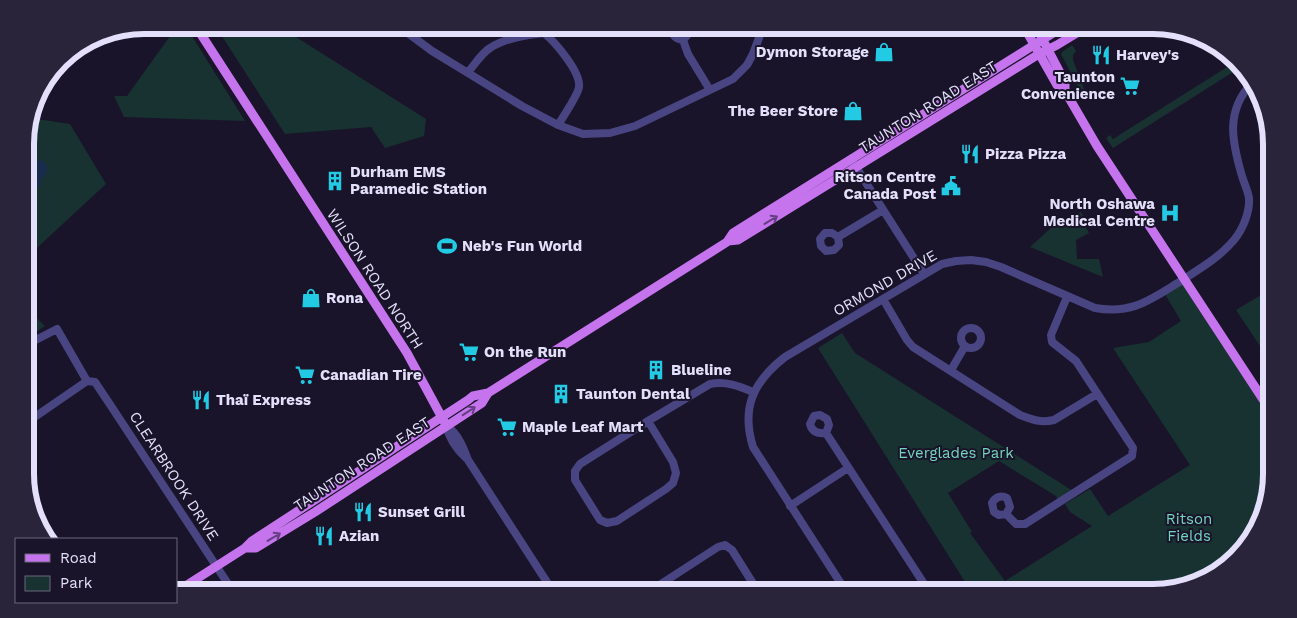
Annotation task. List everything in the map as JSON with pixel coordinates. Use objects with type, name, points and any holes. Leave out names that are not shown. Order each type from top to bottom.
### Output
[{"type":"main road","name":"WILSON ROAD NORTH","points":[[201,34],[407,353],[446,426]]},
{"type":"main road","points":[[1028,34],[1057,85],[1065,91],[1097,146],[1263,399]]},
{"type":"main road","points":[[1040,34],[1065,82],[1065,91]]},
{"type":"main road","name":"TAUNTON ROAD EAST","points":[[189,584],[245,548],[252,540],[473,396],[488,393],[728,241],[733,233],[1051,34]]},
{"type":"main road","name":"TAUNTON ROAD EAST","points":[[728,241],[738,240],[1039,54],[1075,34]]},
{"type":"main road","name":"TAUNTON ROAD EAST","points":[[245,548],[256,548],[315,512],[482,402],[488,393]]},
{"type":"street","points":[[409,34],[432,51],[522,106],[558,125],[583,134],[610,133],[635,126],[733,79],[747,65],[760,34]]},
{"type":"street","points":[[469,72],[489,48],[503,42],[538,34]]},
{"type":"street","points":[[545,34],[554,41],[578,77],[579,88],[558,125]]},
{"type":"street","points":[[672,34],[678,40],[683,40],[689,34]]},
{"type":"street","points":[[683,40],[688,54],[710,90]]},
{"type":"street","name":"ORMOND DRIVE","points":[[841,584],[753,447],[748,430],[748,416],[754,392],[767,372],[785,357],[924,274],[950,262],[971,260],[986,262],[1095,308],[1109,310],[1125,309],[1148,301],[1213,260],[1234,240],[1244,223],[1248,212],[1249,198],[1234,150],[1233,120],[1243,92],[1247,88]]},
{"type":"street","points":[[850,159],[924,274]]},
{"type":"street","points":[[838,237],[883,210]]},
{"type":"street","points":[[1006,514],[1016,524],[1025,524],[1132,456],[1133,448],[1076,361],[1054,345],[1050,339],[1067,296]]},
{"type":"street","points":[[883,299],[913,347],[1020,415],[1038,422],[1054,420],[1097,394]]},
{"type":"street","name":"CLEARBROOK DRIVE","points":[[34,341],[56,329],[87,381],[94,382],[112,406],[228,584]]},
{"type":"street","points":[[951,370],[965,346]]},
{"type":"street","points":[[34,418],[87,381]]},
{"type":"street","points":[[648,420],[673,462],[676,473],[673,482],[666,489],[617,521],[607,523],[600,520],[575,480],[575,471],[580,464],[648,420],[710,384],[719,382],[730,384],[754,392]]},
{"type":"street","name":"WILSON ROAD NORTH","points":[[446,426],[454,432],[463,446],[468,460],[548,584]]},
{"type":"street","points":[[826,433],[924,584]]},
{"type":"street","points":[[790,506],[848,468]]},
{"type":"street","points":[[661,584],[718,547],[725,545],[732,550],[753,584]]},
{"type":"green space","points":[[172,34],[191,34],[245,121],[124,117],[114,96],[127,96]]},
{"type":"green space","points":[[221,34],[291,34],[426,119],[424,136],[385,148],[371,127],[285,134]]},
{"type":"green space","points":[[1072,45],[1076,51],[1073,55],[1073,60],[1086,94],[1084,98],[1061,54]]},
{"type":"green space","points":[[1230,65],[1235,71],[1113,148],[1106,138],[1110,135],[1113,139]]},
{"type":"green space","points":[[37,119],[70,124],[106,184],[34,251],[34,137]]},
{"type":"green space","points":[[1081,212],[1085,220],[1083,222],[1089,233],[1076,240],[1077,259],[1099,259],[1103,277],[1030,247],[1052,227]]},
{"type":"green space","name":"Ritson Fields","points":[[1184,278],[1263,399],[1263,481],[1261,496],[1255,516],[1240,541],[1231,552],[1214,566],[1202,573],[1175,582],[1160,584],[966,584],[818,348],[842,333],[855,353],[1073,491],[1058,500],[1056,496],[999,461],[948,493],[972,532],[970,533],[1005,581],[1092,526],[1070,512],[1065,504],[1090,489],[1108,516],[1190,465],[1113,348],[1149,342],[1181,321],[1163,291]]},
{"type":"green space","points":[[1263,294],[1263,350],[1236,310]]},
{"type":"green space","points":[[34,316],[45,326],[34,334]]},
{"type":"water","points":[[34,159],[45,162],[47,168],[45,176],[40,180],[41,184],[34,191]]},
{"type":"place","name":"Dymon Storage","points":[[884,52]]},
{"type":"place","name":"Harvey's","points":[[1101,55]]},
{"type":"place","name":"Taunton Convenience","points":[[1130,86]]},
{"type":"place","name":"The Beer Store","points":[[853,111]]},
{"type":"place","name":"Pizza Pizza","points":[[970,154]]},
{"type":"place","name":"Durham EMS Paramedic Station","points":[[335,181]]},
{"type":"place","name":"Ritson Centre Canada Post","points":[[951,186]]},
{"type":"place","name":"North Oshawa Medical Centre","points":[[1170,213]]},
{"type":"place","name":"Neb's Fun World","points":[[447,246]]},
{"type":"place","name":"Rona","points":[[311,298]]},
{"type":"place","name":"On the Run","points":[[469,352]]},
{"type":"place","name":"Blueline","points":[[656,370]]},
{"type":"place","name":"Canadian Tire","points":[[305,375]]},
{"type":"place","name":"Taunton Dental","points":[[561,394]]},
{"type":"place","name":"Thaï Express","points":[[201,400]]},
{"type":"place","name":"Maple Leaf Mart","points":[[507,427]]},
{"type":"place","name":"Sunset Grill","points":[[363,512]]},
{"type":"place","name":"Azian","points":[[324,536]]},
{"type":"park label","name":"Everglades Park","points":[[956,453]]}]
